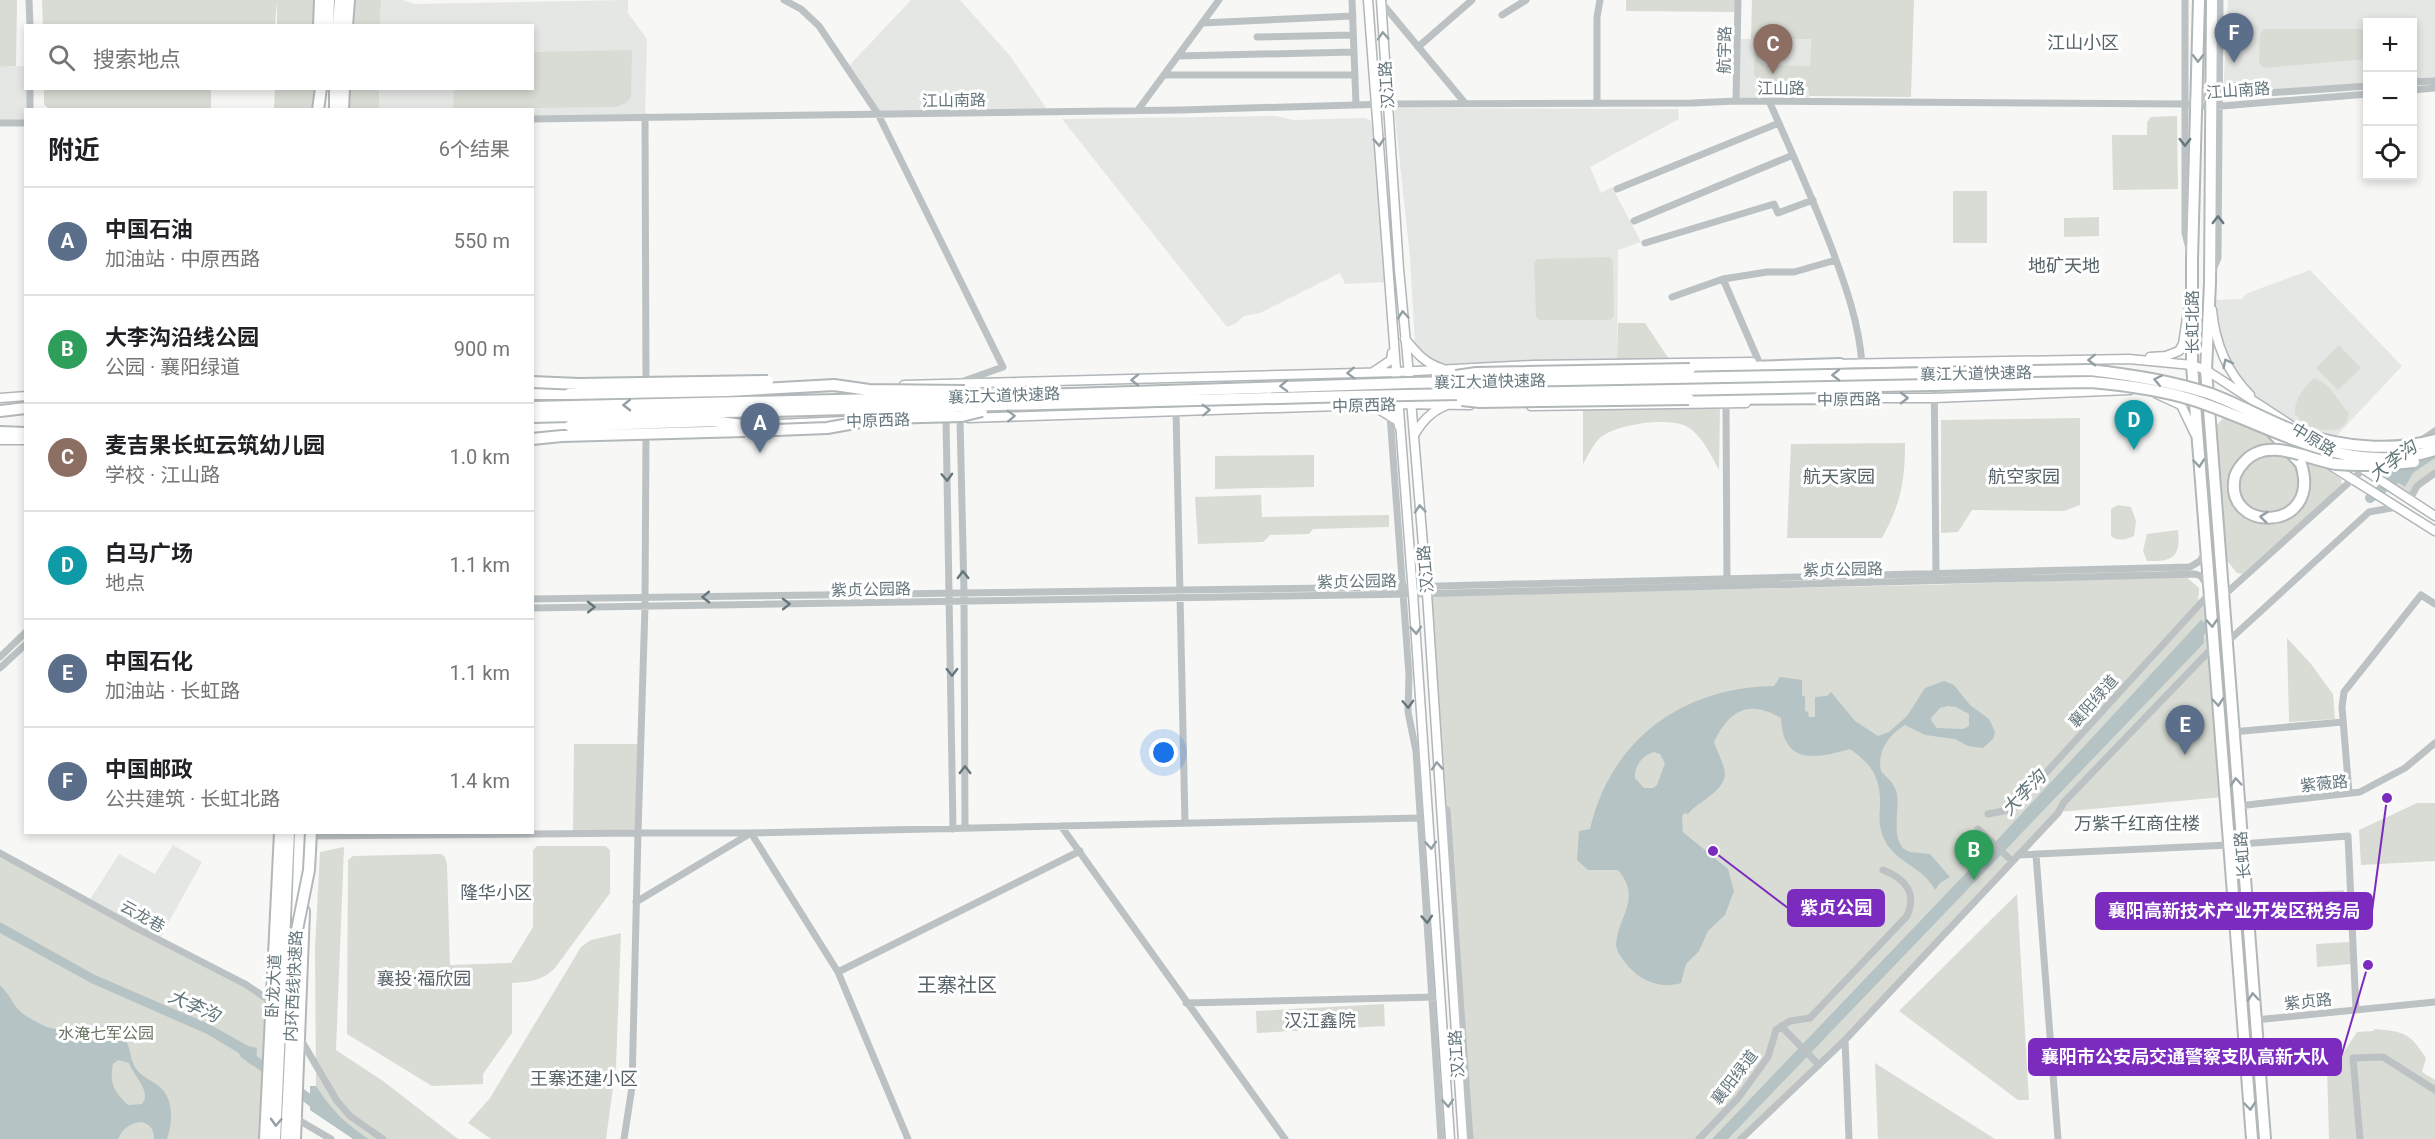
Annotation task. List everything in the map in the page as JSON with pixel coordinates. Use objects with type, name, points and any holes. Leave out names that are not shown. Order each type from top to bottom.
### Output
[{"type":"highway","points":[[319,24],[320,0]]},
{"type":"highway","points":[[328,24],[329,0]]},
{"type":"highway","points":[[338,24],[340,0]]},
{"type":"highway","points":[[349,24],[350,0]]},
{"type":"highway","name":"长虹北路","points":[[2199,0],[2192,259],[2192,365],[2210,595],[2219,644]]},
{"type":"highway","name":"长虹北路","points":[[2212,0],[2215,102],[2206,370],[2222,599],[2219,644]]},
{"type":"highway","points":[[315,90],[316,108]]},
{"type":"highway","points":[[317,108],[322,90]]},
{"type":"highway","points":[[323,90],[324,108]]},
{"type":"highway","points":[[334,108],[335,90]]},
{"type":"highway","points":[[345,108],[346,90]]},
{"type":"highway","points":[[1353,384],[1379,379],[1448,377],[1476,373],[1840,364]]},
{"type":"highway","name":"襄江大道快速路","points":[[534,407],[992,396],[1353,384],[2090,370],[2155,379],[2214,395],[2298,432],[2335,443],[2390,446],[2435,440]]},
{"type":"highway","points":[[534,382],[579,384],[788,381],[869,390],[959,389],[992,396]]},
{"type":"highway","name":"襄江大道快速路","points":[[534,417],[1354,396],[2091,382],[2152,389],[2189,399],[2300,444],[2329,453],[2390,457],[2422,455],[2435,450]]},
{"type":"highway","points":[[534,394],[727,392],[834,385]]},
{"type":"highway","points":[[1354,396],[1379,401],[1448,399],[1480,402],[1844,398]]},
{"type":"highway","points":[[534,439],[827,428],[883,418],[962,416],[998,406]]},
{"type":"highway","points":[[0,413],[24,408]]},
{"type":"highway","points":[[0,413],[24,414]]},
{"type":"highway","points":[[2256,420],[2279,437],[2301,464],[2304,480],[2296,506],[2288,515],[2263,518],[2252,515],[2238,501],[2235,477],[2241,464],[2257,452],[2278,450],[2334,464],[2364,465],[2399,464],[2435,457]]},
{"type":"highway","points":[[534,427],[714,421],[776,430]]},
{"type":"highway","points":[[0,427],[24,426]]},
{"type":"highway","points":[[0,432],[24,433]]},
{"type":"highway","name":"长虹路","points":[[2219,644],[2232,732],[2265,1139]]},
{"type":"highway","name":"长虹路","points":[[2219,644],[2229,845],[2252,1139]]},
{"type":"highway","points":[[282,834],[281,884],[290,940]]},
{"type":"highway","name":"卧龙大道","points":[[265,1139],[282,834]]},
{"type":"highway","name":"内环西线快速路","points":[[286,1139],[290,834]]},
{"type":"highway","points":[[290,940],[309,870],[307,834]]},
{"type":"highway","name":"卧龙大道","points":[[295,1139],[307,834]]},
{"type":"highway","name":"内环西线快速路","points":[[275,1139],[290,940]]},
{"type":"main road","name":"汉江路","points":[[1368,0],[1413,590],[1437,997],[1450,1139]]},
{"type":"main road","name":"汉江路","points":[[1381,1],[1405,339],[1427,590],[1463,1139]]},
{"type":"main road","points":[[2210,280],[2213,316],[2221,350],[2228,366],[2245,390],[2263,408]]},
{"type":"main road","points":[[2129,359],[2166,356],[2179,351],[2183,344],[2192,287]]},
{"type":"main road","points":[[1405,339],[1418,355],[1430,364],[1447,369]]},
{"type":"main road","points":[[1372,373],[1391,360],[1394,341]]},
{"type":"main road","name":"中原西路","points":[[534,388],[711,383],[746,388],[953,384],[1409,372],[1533,365],[1759,362],[1862,364],[2129,359],[2192,365]]},
{"type":"main road","name":"中原路","points":[[2192,365],[2206,370],[2435,516]]},
{"type":"main road","points":[[2142,390],[2181,405],[2197,439]]},
{"type":"main road","name":"中原西路","points":[[534,432],[722,428],[776,423],[1398,404],[1551,407],[1726,404],[1844,398],[1934,398],[2142,390],[2194,397]]},
{"type":"main road","points":[[0,398],[24,396]]},
{"type":"main road","name":"中原路","points":[[2194,397],[2256,420],[2433,531]]},
{"type":"main road","points":[[1413,436],[1425,419],[1436,409],[1448,404]]},
{"type":"main road","points":[[1371,405],[1398,421],[1400,436]]},
{"type":"main road","points":[[2211,435],[2214,420],[2221,414],[2226,413],[2256,420]]},
{"type":"main road","points":[[0,441],[24,440]]},
{"type":"street","points":[[29,0],[30,24]]},
{"type":"street","points":[[784,0],[801,9],[819,26],[878,114],[1003,367],[953,384]]},
{"type":"street","points":[[1137,111],[1219,0]]},
{"type":"street","points":[[1352,0],[1356,105]]},
{"type":"street","points":[[1418,47],[1472,0]]},
{"type":"street","points":[[1502,15],[1526,0]]},
{"type":"street","points":[[1597,103],[1597,17],[1600,0]]},
{"type":"street","name":"航宇路","points":[[1736,101],[1738,0]]},
{"type":"street","points":[[2185,0],[2185,233],[2192,259]]},
{"type":"street","points":[[2215,102],[2220,0]]},
{"type":"street","points":[[1381,1],[1465,104]]},
{"type":"street","points":[[1202,23],[1353,16]]},
{"type":"street","points":[[1257,37],[1353,35]]},
{"type":"street","points":[[1178,56],[1354,52]]},
{"type":"street","points":[[1164,75],[1355,75]]},
{"type":"street","points":[[2417,82],[2435,81]]},
{"type":"street","name":"江山南路","points":[[2215,102],[2363,86]]},
{"type":"street","points":[[2417,90],[2435,88]]},
{"type":"street","points":[[30,90],[30,108]]},
{"type":"street","name":"江山南路","points":[[2186,104],[2363,94]]},
{"type":"street","name":"江山路","points":[[1377,104],[1736,101],[2186,104]]},
{"type":"street","points":[[1769,101],[1813,200],[1836,260],[1860,334],[1862,364]]},
{"type":"street","name":"江山南路","points":[[534,119],[1137,111],[1377,104]]},
{"type":"street","points":[[645,117],[646,385]]},
{"type":"street","points":[[0,123],[24,123]]},
{"type":"street","points":[[1617,189],[1779,123]]},
{"type":"street","points":[[1634,220],[1793,155]]},
{"type":"street","points":[[1645,243],[1774,204],[1778,213],[1813,200]]},
{"type":"street","points":[[1672,297],[1723,279],[1767,272],[1794,273],[1836,260]]},
{"type":"street","points":[[1723,279],[1759,362]]},
{"type":"street","points":[[1934,363],[1936,574]]},
{"type":"street","points":[[1726,404],[1727,582]]},
{"type":"street","points":[[1176,411],[1185,823]]},
{"type":"street","points":[[1390,415],[1408,675],[1408,712],[1416,751],[1437,997],[1441,1139]]},
{"type":"street","points":[[946,418],[951,593],[953,829]]},
{"type":"street","points":[[960,418],[964,597],[965,828]]},
{"type":"street","points":[[624,1139],[632,1087],[645,606],[646,429]]},
{"type":"street","points":[[2222,599],[2365,470],[2387,464],[2435,431]]},
{"type":"street","points":[[2410,500],[2417,486],[2435,473]]},
{"type":"street","points":[[1741,1139],[1845,1040],[2058,813],[2064,802],[2219,644],[2369,512],[2397,507]]},
{"type":"street","name":"紫贞公园路","points":[[1727,582],[2190,567],[2200,561],[2206,552]]},
{"type":"street","name":"紫贞公园路","points":[[534,608],[951,601],[964,597],[1402,591],[1727,582],[2195,574],[2202,576],[2210,595]]},
{"type":"street","name":"紫贞公园路","points":[[534,599],[951,593],[964,597]]},
{"type":"street","name":"襄阳绿道","points":[[1988,814],[2013,809],[2210,595]]},
{"type":"street","points":[[2349,794],[2342,707],[2344,692],[2421,595],[2435,604]]},
{"type":"street","points":[[0,657],[24,634]]},
{"type":"street","points":[[0,668],[24,646]]},
{"type":"street","points":[[2232,732],[2343,722]]},
{"type":"street","name":"紫薇路","points":[[2238,806],[2360,792],[2405,768],[2435,743]]},
{"type":"street","points":[[1440,805],[1447,810],[1470,1139]]},
{"type":"street","points":[[534,833],[751,833],[1420,818]]},
{"type":"street","points":[[1061,826],[1285,1139]]},
{"type":"street","points":[[1978,829],[2014,858],[2229,845]]},
{"type":"street","points":[[636,902],[751,833]]},
{"type":"street","points":[[751,833],[838,972],[908,1139]]},
{"type":"street","points":[[2241,844],[2348,836],[2356,1010]]},
{"type":"street","points":[[838,972],[1080,851]]},
{"type":"street","name":"云龙巷","points":[[0,853],[136,928],[245,984],[272,1002]]},
{"type":"street","points":[[2036,855],[2058,1139]]},
{"type":"street","points":[[1818,1064],[1781,1026],[1790,1021],[1810,1018],[1906,916],[1912,904],[1912,896],[1900,881],[1884,870]]},
{"type":"street","points":[[1186,1003],[1437,997]]},
{"type":"street","name":"紫贞路","points":[[2255,1020],[2435,1002]]},
{"type":"street","name":"襄阳绿道","points":[[1699,1139],[1739,1097],[1768,1058],[1772,1039],[1776,1030],[1781,1026]]},
{"type":"street","points":[[299,1036],[337,1101],[350,1116],[383,1139]]},
{"type":"street","points":[[1845,1040],[1849,1139]]},
{"type":"street","points":[[2360,1139],[2354,1058],[2383,1057],[2435,1090]]},
{"type":"street","points":[[296,1112],[332,1139]]},
{"type":"shaded area","points":[[381,0],[403,0],[414,4],[628,0],[628,13],[647,39],[645,117],[534,119],[534,108],[379,108],[379,90],[534,90],[534,24],[380,24]]},
{"type":"shaded area","points":[[911,0],[960,0],[1010,56],[1049,112],[878,114],[847,68]]},
{"type":"shaded area","points":[[2228,0],[2435,0],[2435,79],[2417,81],[2417,18],[2363,18],[2363,85],[2223,97]]},
{"type":"shaded area","points":[[1738,39],[1811,39],[1809,101],[1736,101]]},
{"type":"shaded area","points":[[24,66],[24,90],[30,90],[30,108],[24,108],[24,123],[0,123],[0,67]]},
{"type":"shaded area","points":[[1394,108],[1678,109],[1679,119],[1590,167],[1601,193],[1612,187],[1641,242],[1618,250],[1617,361],[1450,367],[1429,360],[1415,345],[1410,257]]},
{"type":"shaded area","points":[[1275,116],[1294,120],[1364,118],[1370,120],[1374,127],[1387,282],[1345,284],[1340,273],[1260,313],[1244,316],[1235,324],[1227,327],[1062,119]]},
{"type":"shaded area","points":[[2310,270],[2402,366],[2326,447],[2263,408],[2228,366],[2212,300],[2241,299],[2248,293]]},
{"type":"shaded area","points":[[2435,443],[2435,458],[2413,473],[2405,487],[2384,473],[2406,463]]},
{"type":"shaded area","points":[[2202,619],[2204,643],[1728,1139],[1712,1139],[1987,851]]},
{"type":"shaded area","points":[[1780,677],[1802,680],[1805,711],[1808,712],[1809,717],[1815,717],[1815,697],[1827,696],[1831,692],[1855,721],[1878,736],[1889,732],[1907,716],[1925,688],[1944,681],[1954,685],[1970,705],[1989,719],[1995,732],[1993,739],[1983,748],[1968,746],[1955,739],[1925,735],[1905,725],[1889,739],[1882,751],[1881,771],[1896,790],[1899,841],[1903,848],[1910,852],[1930,854],[1950,877],[1940,883],[1935,890],[1924,875],[1889,847],[1880,827],[1880,797],[1877,781],[1870,767],[1858,755],[1850,749],[1825,755],[1803,755],[1794,751],[1788,744],[1783,733],[1781,718],[1759,709],[1741,711],[1726,722],[1714,742],[1724,768],[1725,776],[1722,782],[1718,789],[1688,814],[1684,813],[1682,817],[1683,832],[1728,869],[1734,891],[1725,915],[1708,931],[1699,951],[1686,964],[1681,983],[1657,984],[1642,978],[1621,957],[1616,944],[1629,898],[1625,880],[1618,870],[1588,870],[1577,860],[1579,831],[1590,829],[1600,797],[1615,769],[1633,744],[1656,724],[1681,708],[1710,696],[1741,689],[1774,686]],"holes":[[[1956,707],[1969,714],[1969,726],[1963,729],[1937,728],[1931,718],[1940,708]],[[1654,752],[1660,754],[1665,763],[1657,785],[1653,788],[1644,788],[1635,778],[1636,769],[1642,759]]]},
{"type":"shaded area","points":[[173,845],[202,862],[159,940],[89,901],[119,854],[155,874]]},
{"type":"shaded area","points":[[0,922],[95,975],[211,1025],[248,1046],[257,1048],[256,1066],[207,1034],[91,983],[0,933]]},
{"type":"shaded area","points":[[0,985],[19,1010],[30,1019],[47,1027],[63,1030],[103,1030],[120,1035],[128,1045],[135,1068],[163,1090],[169,1101],[171,1121],[167,1139],[154,1139],[151,1128],[142,1122],[127,1127],[118,1139],[0,1139]],"holes":[[[118,1060],[129,1063],[144,1089],[145,1099],[142,1104],[128,1105],[119,1096],[112,1082],[113,1064]]]},
{"type":"shaded area","points":[[310,1086],[316,1086],[339,1116],[369,1139],[353,1139],[310,1110]]},
{"type":"green space","points":[[0,0],[17,0],[16,66],[0,67]]},
{"type":"green space","points":[[42,0],[320,0],[319,24],[277,24],[277,1],[275,24],[43,24]]},
{"type":"green space","points":[[351,0],[381,0],[380,24],[349,24]]},
{"type":"green space","points":[[1626,0],[1738,0],[1738,12],[1626,11]]},
{"type":"green space","points":[[1752,0],[1914,0],[1911,97],[1809,96],[1809,90],[1763,90],[1754,74],[1755,40],[1751,39]],"holes":[[[1760,39],[1811,39],[1810,66],[1765,65],[1759,60]]]},
{"type":"green space","points":[[2264,29],[2363,29],[2363,59],[2264,68],[2259,63],[2260,34]]},
{"type":"green space","points":[[632,50],[631,97],[626,103],[616,107],[453,108],[454,90],[534,90],[534,52]]},
{"type":"green space","points":[[44,90],[211,90],[211,108],[48,108],[44,104]]},
{"type":"green space","points":[[275,90],[315,90],[314,108],[274,108]]},
{"type":"green space","points":[[345,90],[379,90],[379,108],[343,108]]},
{"type":"green space","points":[[2177,116],[2178,189],[2113,190],[2112,135],[2147,135],[2147,122],[2151,117]]},
{"type":"green space","points":[[1953,191],[1987,191],[1987,243],[1953,243]]},
{"type":"green space","points":[[2099,217],[2099,236],[2064,237],[2064,218]]},
{"type":"green space","points":[[1609,257],[1613,261],[1614,316],[1610,320],[1540,320],[1536,317],[1534,263],[1537,259]]},
{"type":"green space","points":[[1618,323],[1645,323],[1669,359],[1617,361]]},
{"type":"green space","points":[[2339,345],[2361,368],[2338,390],[2316,368]]},
{"type":"green space","points":[[2314,378],[2329,388],[2349,413],[2344,425],[2339,429],[2325,430],[2312,427],[2295,414],[2298,399]]},
{"type":"green space","points":[[1583,409],[1720,409],[1719,470],[1696,434],[1686,426],[1667,422],[1630,425],[1609,432],[1596,442],[1583,464]]},
{"type":"green space","points":[[2224,417],[2250,420],[2341,479],[2342,485],[2242,574],[2237,573],[2225,558],[2214,437],[2217,425]]},
{"type":"green space","points":[[2080,418],[2080,505],[2064,511],[1972,510],[1958,532],[1941,533],[1941,420]]},
{"type":"green space","points":[[2435,431],[2435,473],[2417,486],[2410,499],[2362,468],[2387,464]]},
{"type":"green space","points":[[1905,443],[1901,492],[1894,514],[1882,538],[1787,538],[1791,444]]},
{"type":"green space","points":[[1314,455],[1314,487],[1215,489],[1215,456]]},
{"type":"green space","points":[[1261,495],[1262,517],[1389,515],[1389,527],[1313,529],[1309,534],[1270,535],[1263,542],[1198,544],[1195,497]]},
{"type":"green space","points":[[2118,505],[2131,507],[2136,521],[2134,536],[2119,540],[2111,536],[2111,509]]},
{"type":"green space","points":[[2178,530],[2178,546],[2173,556],[2169,559],[2147,561],[2143,551],[2147,534]]},
{"type":"green space","points":[[2185,576],[2199,588],[2198,610],[2210,593],[2223,797],[2059,812],[1845,1040],[1741,1139],[1463,1139],[1427,593],[1466,595],[1927,585]]},
{"type":"green space","points":[[2287,638],[2311,664],[2333,694],[2335,719],[2289,722]]},
{"type":"green space","points":[[574,744],[641,744],[638,833],[573,833]]},
{"type":"green space","points":[[2417,803],[2435,803],[2435,861],[2361,865],[2359,830]]},
{"type":"green space","points":[[537,846],[605,846],[610,850],[610,893],[555,968],[535,980],[512,983],[512,1033],[483,1074],[483,1084],[432,1086],[347,1034],[348,860],[353,856],[441,854],[445,857],[447,864],[450,965],[511,963],[533,927],[533,850]]},
{"type":"green space","points":[[344,847],[336,1050],[383,1081],[458,1139],[369,1139],[349,1126],[333,1111],[316,1086],[315,948],[320,852]]},
{"type":"green space","name":"水淹七军公园","points":[[0,853],[272,1002],[265,1139],[0,1139]]},
{"type":"green space","points":[[2344,890],[2345,912],[2311,914],[2310,892]]},
{"type":"green space","points":[[2017,894],[2029,1100],[2018,1100],[1899,1011]]},
{"type":"green space","points":[[621,933],[616,1066],[606,1139],[491,1139],[468,1123],[490,1098],[581,947],[591,940]]},
{"type":"green space","points":[[2350,942],[2351,964],[2317,967],[2316,944]]},
{"type":"green space","points":[[1384,1004],[1385,1026],[1257,1033],[1256,1011]]},
{"type":"green space","points":[[2375,1029],[2405,1035],[2415,1043],[2426,1058],[2422,1072],[2435,1080],[2435,1139],[2329,1139],[2327,1065],[2340,1058],[2357,1032]]},
{"type":"green space","points":[[1875,1063],[1995,1139],[1878,1139]]},
{"type":"waterway","name":"大李沟","points":[[2370,498],[2406,471]]},
{"type":"waterway","name":"大李沟","points":[[2193,639],[2206,626]]},
{"type":"waterway","name":"大李沟","points":[[245,1054],[274,1074]]},
{"type":"waterway","name":"大李沟","points":[[292,1086],[320,1108]]},
{"type":"place","name":"中国邮政","points":[[2234,63]]},
{"type":"place","name":"麦吉果长虹云筑幼儿园","points":[[1773,74]]},
{"type":"place","name":"白马广场","points":[[2134,450]]},
{"type":"place","name":"中国石油","points":[[760,453]]},
{"type":"place","name":"中国石化","points":[[2185,755]]},
{"type":"place","name":"襄阳高新技术产业开发区税务局","points":[[2387,798]]},
{"type":"place","name":"紫贞公园","points":[[1713,851]]},
{"type":"place","name":"大李沟沿线公园","points":[[1974,880]]},
{"type":"place","name":"襄阳市公安局交通警察支队高新大队","points":[[2368,965]]},
{"type":"district","name":"江山小区","points":[[2083,43]]},
{"type":"district","name":"地矿天地","points":[[2064,266]]},
{"type":"district","name":"航天家园","points":[[1839,477]]},
{"type":"district","name":"航空家园","points":[[2024,477]]},
{"type":"district","name":"万紫千红商住楼","points":[[2137,824]]},
{"type":"district","name":"隆华小区","points":[[496,893]]},
{"type":"district","name":"襄投·福欣园","points":[[424,979]]},
{"type":"district","name":"王寨社区","points":[[957,985]]},
{"type":"district","name":"汉江鑫院","points":[[1320,1021]]},
{"type":"district","name":"王寨还建小区","points":[[584,1079]]}]
